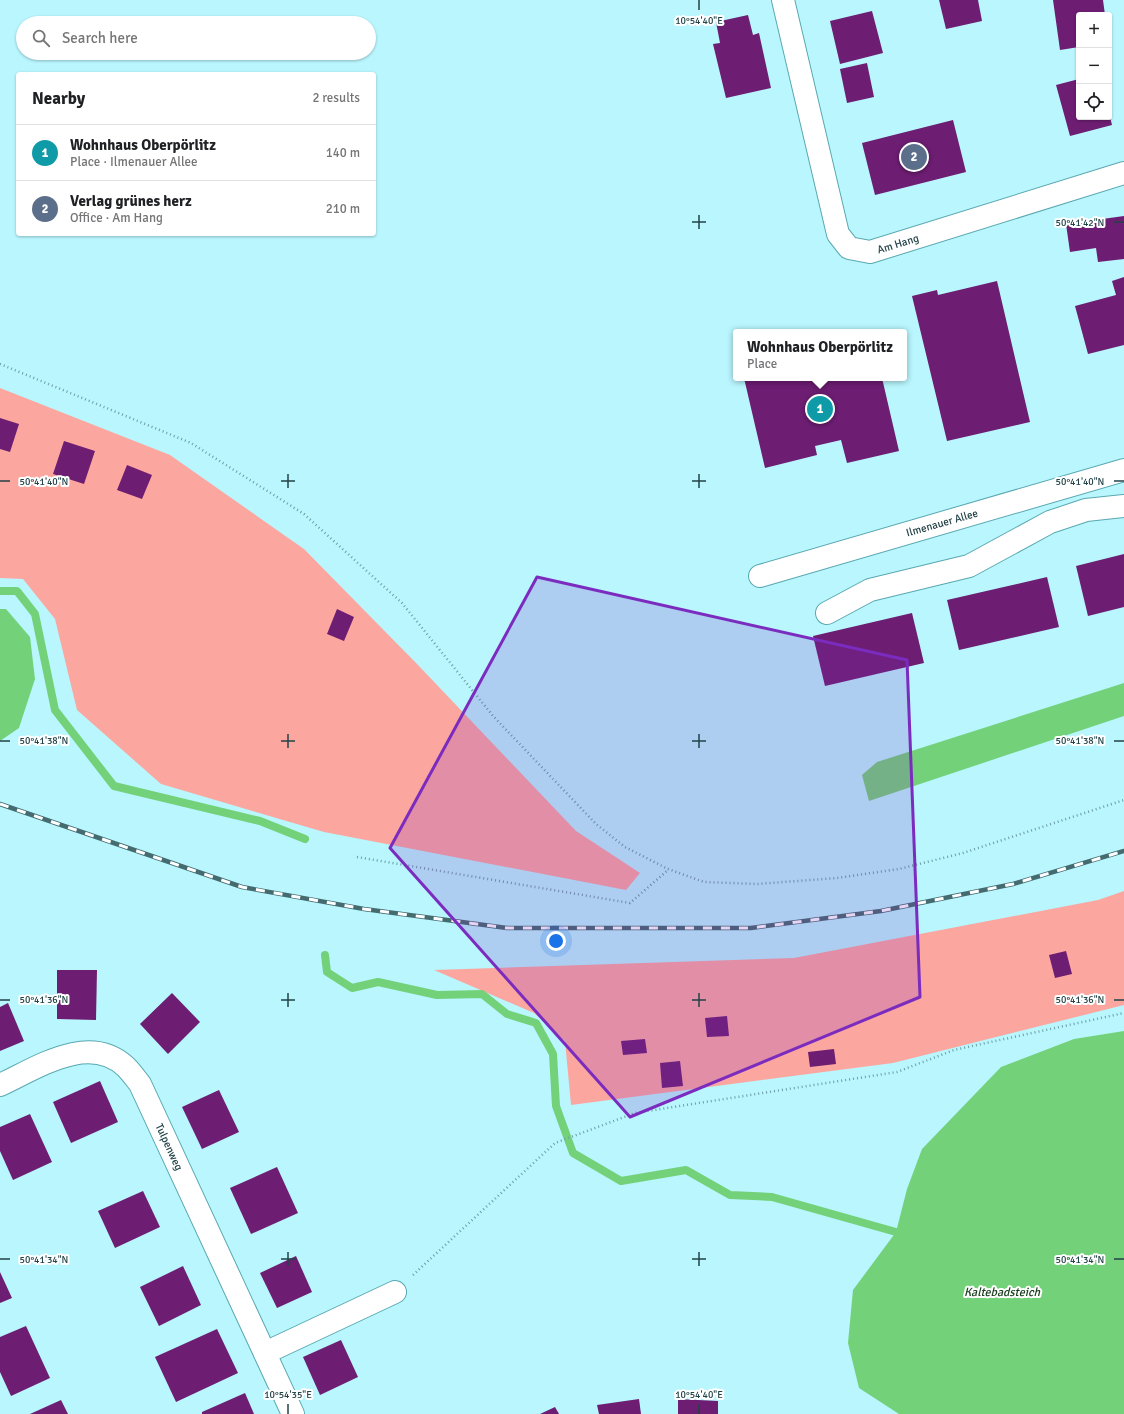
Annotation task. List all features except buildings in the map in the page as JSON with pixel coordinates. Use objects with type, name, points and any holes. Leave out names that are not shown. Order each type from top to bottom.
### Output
[{"type":"street","name":"Am Hang","points":[[783,0],[838,234],[849,248],[870,252],[1124,173]]},
{"type":"street","name":"Ilmenauer Allee","points":[[760,576],[1124,470]]},
{"type":"street","points":[[827,613],[870,590],[969,566],[1050,522],[1086,510],[1124,506]]},
{"type":"street","name":"Tulpenweg","points":[[0,1085],[67,1054],[91,1052],[109,1056],[125,1067],[140,1084],[293,1414]]},
{"type":"street","points":[[265,1353],[395,1292]]},
{"type":"path","points":[[0,364],[191,443],[304,514],[402,603],[494,716],[596,824],[625,847],[668,869],[704,882],[757,884],[837,878],[899,869],[963,854],[1124,800]]},
{"type":"path","points":[[357,857],[630,903],[668,869]]},
{"type":"path","points":[[395,1292],[555,1143],[635,1113],[897,1072],[954,1050],[1124,1013]]},
{"type":"highlighted area","points":[[537,577],[907,660],[920,997],[630,1117],[390,848]]},
{"type":"shaded area","points":[[0,388],[170,455],[304,549],[418,665],[576,831],[640,873],[626,890],[324,832],[161,784],[77,710],[55,619],[23,579],[0,578]]},
{"type":"shaded area","points":[[1124,891],[1124,1005],[893,1063],[571,1105],[565,1041],[534,1013],[434,970],[794,958],[1098,900]]},
{"type":"water","points":[[0,609],[6,609],[30,637],[35,679],[19,728],[0,741]]},
{"type":"water","points":[[1124,683],[1124,716],[869,801],[862,775],[877,762]]},
{"type":"water","name":"Kaltebadsteich","points":[[1124,1031],[1124,1414],[899,1414],[859,1388],[848,1343],[853,1290],[896,1232],[907,1189],[922,1149],[1001,1067],[1074,1039]]},
{"type":"waterway","points":[[0,591],[17,591],[35,614],[55,710],[114,786],[260,821],[305,839]]},
{"type":"waterway","points":[[325,955],[327,972],[352,988],[378,982],[437,995],[482,994],[507,1014],[536,1023],[553,1054],[556,1106],[573,1153],[621,1181],[686,1170],[730,1195],[772,1197],[896,1232]]},
{"type":"railway","points":[[0,804],[242,887],[364,909],[507,928],[751,928],[881,911],[1013,884],[1124,851]]},
{"type":"place","name":"Verlag grünes herz","points":[[914,157]]},
{"type":"place","name":"Wohnhaus Oberpörlitz","points":[[820,409]]}]
